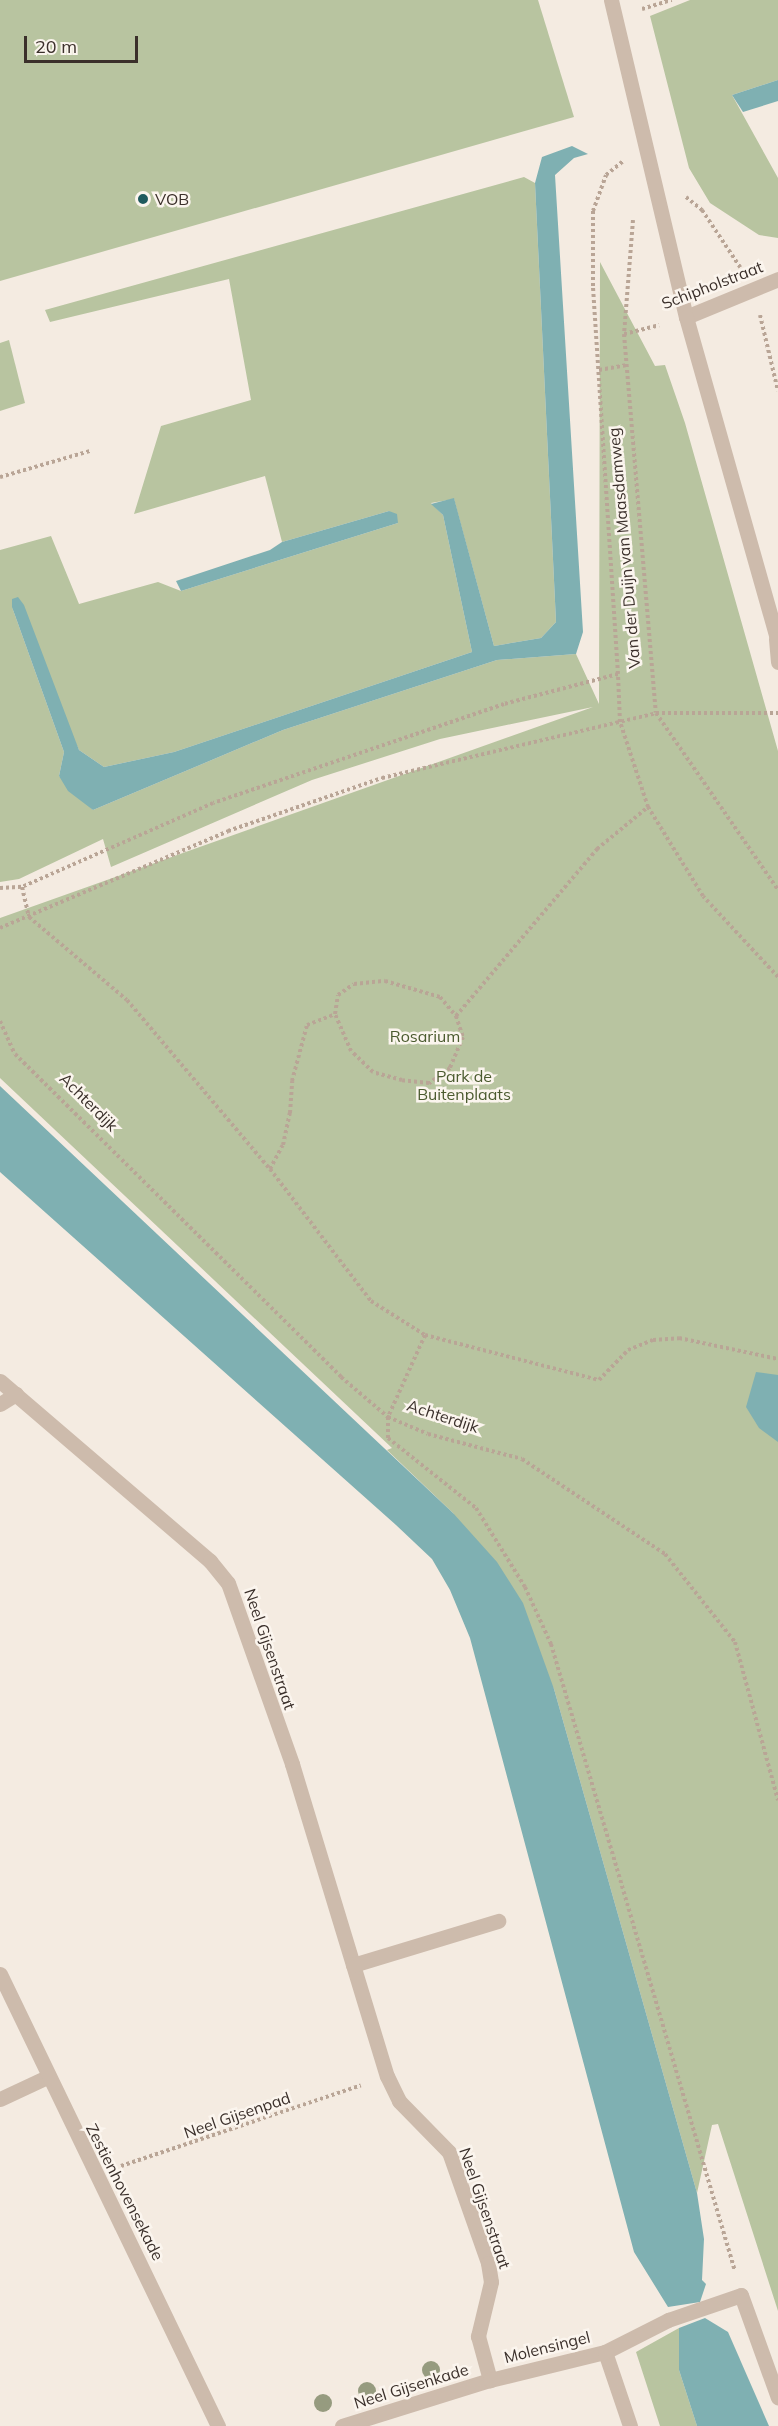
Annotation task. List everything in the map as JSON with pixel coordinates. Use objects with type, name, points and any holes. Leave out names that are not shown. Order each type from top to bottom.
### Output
[{"type":"street","points":[[611,0],[686,317],[777,641],[778,662]]},
{"type":"street","name":"Schipholstraat","points":[[686,317],[753,286],[778,279]]},
{"type":"street","points":[[0,1381],[16,1394],[0,1404]]},
{"type":"street","name":"Neel Gijsenstraat","points":[[16,1394],[210,1560],[228,1583],[292,1764],[387,2076],[399,2101],[449,2152],[488,2263],[491,2282],[478,2336],[490,2380]]},
{"type":"street","points":[[353,1965],[498,1921]]},
{"type":"street","name":"Zestienhovensekade","points":[[0,1974],[47,2077],[218,2426]]},
{"type":"street","points":[[0,2099],[47,2077]]},
{"type":"street","points":[[605,2352],[668,2320],[741,2295],[778,2398]]},
{"type":"street","name":"Molensingel","points":[[490,2380],[605,2352],[630,2426]]},
{"type":"street","name":"Neel Gijsenkade","points":[[342,2426],[490,2380]]},
{"type":"path","points":[[646,150],[622,161],[606,175],[593,211],[599,370],[620,722],[648,807],[703,896],[778,976]]},
{"type":"path","points":[[684,196],[702,210],[753,286],[778,391]]},
{"type":"path","name":"Van der Duijn van Maasdamweg","points":[[634,217],[625,285],[624,334],[656,713],[778,890]]},
{"type":"path","name":"Schipholstraat","points":[[624,334],[686,317]]},
{"type":"path","points":[[599,370],[626,365]]},
{"type":"path","points":[[0,477],[90,451]]},
{"type":"path","points":[[0,888],[22,887],[213,803],[504,704],[618,674]]},
{"type":"path","points":[[0,928],[228,831],[382,778],[656,713],[778,713]]},
{"type":"path","points":[[456,1016],[597,849],[648,807]]},
{"type":"path","points":[[22,887],[29,917],[126,1000],[270,1169],[370,1301],[425,1335],[599,1380],[628,1350],[653,1340],[679,1338],[778,1359]]},
{"type":"path","points":[[385,981],[440,997],[456,1016],[463,1037],[450,1068],[429,1083],[373,1072],[351,1050],[335,1014],[338,995],[354,984],[385,981]]},
{"type":"path","points":[[270,1169],[283,1145],[292,1081],[307,1025],[335,1014]]},
{"type":"path","name":"Achterdijk","points":[[0,1021],[15,1054],[342,1377],[388,1417],[428,1434],[522,1459],[589,1500],[665,1554],[735,1641],[778,1800]]},
{"type":"path","points":[[425,1335],[388,1417],[388,1438],[476,1508],[525,1587],[551,1644],[741,2295]]},
{"type":"path","name":"Neel Gijsenpad","points":[[95,2175],[387,2076]]},
{"type":"green space","name":"VOB","points":[[0,0],[538,0],[574,117],[0,281]]},
{"type":"green space","points":[[690,0],[778,0],[778,80],[732,95],[778,178],[778,238],[759,235],[710,203],[689,168],[650,16]]},
{"type":"green space","name":"Park de Buitenplaats","points":[[524,177],[535,183],[556,622],[541,638],[494,646],[454,499],[431,503],[443,515],[472,652],[174,752],[104,767],[79,750],[12,607],[64,752],[59,776],[93,810],[283,730],[497,660],[576,654],[599,704],[600,262],[655,366],[665,365],[685,423],[778,751],[778,2311],[718,2124],[712,2125],[697,2193],[554,1689],[453,1513],[387,1450],[392,1448],[0,1078],[0,918],[593,707],[440,739],[312,780],[111,867],[103,839],[19,879],[0,882],[0,550],[51,536],[79,604],[158,582],[181,591],[398,523],[389,511],[282,542],[265,476],[134,514],[161,426],[251,400],[229,279],[50,322],[45,310]]},
{"type":"green space","points":[[9,340],[25,403],[0,411],[0,343]]},
{"type":"green space","points":[[679,2328],[679,2370],[697,2426],[660,2426],[636,2352]]},
{"type":"water","points":[[778,80],[778,101],[743,112],[732,95]]},
{"type":"water","points":[[572,146],[588,154],[574,158],[555,175],[583,632],[576,654],[497,660],[283,730],[93,810],[68,791],[59,776],[64,752],[12,607],[12,599],[18,597],[24,605],[79,750],[104,767],[174,752],[472,652],[443,515],[431,504],[454,498],[494,646],[541,638],[556,622],[535,183],[542,157]]},
{"type":"water","points":[[389,511],[397,514],[398,523],[181,591],[176,581],[270,550],[282,542]]},
{"type":"water","points":[[0,1086],[453,1513],[497,1562],[523,1603],[554,1689],[697,2193],[704,2239],[702,2280],[706,2284],[700,2302],[668,2307],[634,2252],[470,1638],[450,1590],[432,1559],[396,1525],[0,1172]]},
{"type":"water","points":[[756,1372],[778,1375],[778,1442],[759,1428],[746,1407]]},
{"type":"water","points":[[705,2318],[728,2332],[769,2426],[697,2426],[679,2370],[679,2328]]},
{"type":"place","name":"VOB","points":[[143,199]]},
{"type":"park label","name":"Rosarium","points":[[425,1036]]}]
